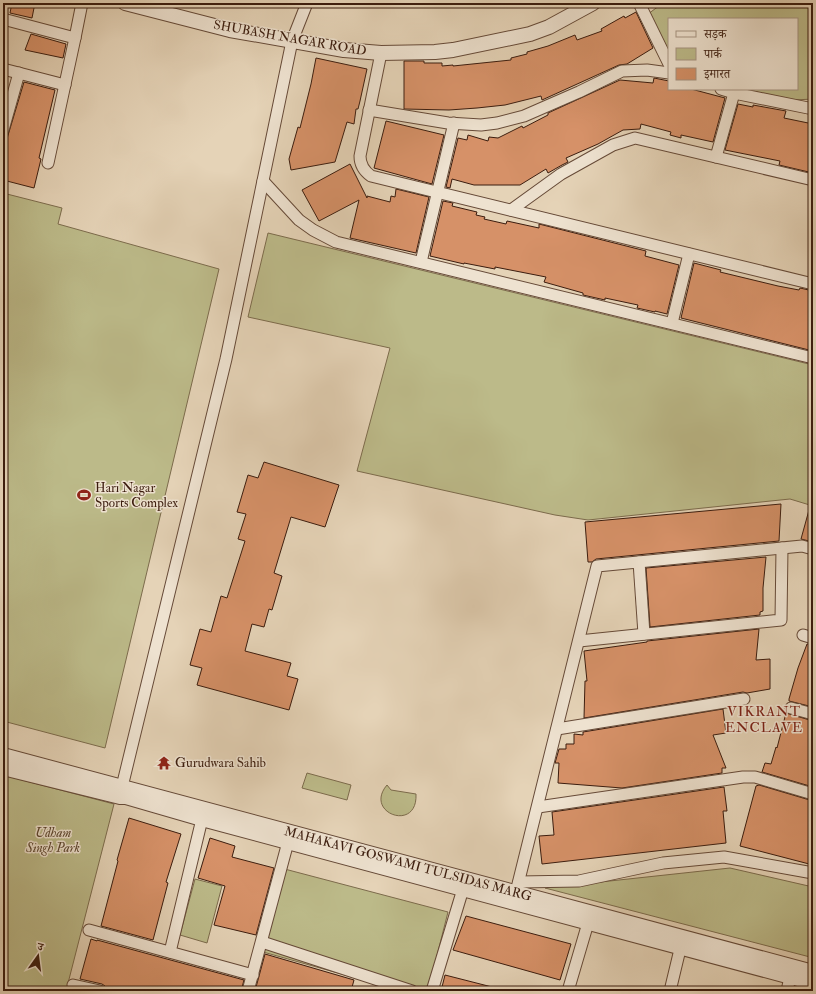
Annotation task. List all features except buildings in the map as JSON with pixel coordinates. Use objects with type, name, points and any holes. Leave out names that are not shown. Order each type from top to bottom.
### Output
[{"type":"street","points":[[48,163],[82,3]]},
{"type":"street","name":"SHUBASH NAGAR ROAD","points":[[124,3],[230,30],[344,50],[381,53],[441,51],[511,39],[549,27],[593,3]]},
{"type":"street","points":[[121,792],[226,359],[292,41],[306,3]]},
{"type":"street","points":[[639,3],[668,62]]},
{"type":"street","points":[[3,19],[75,38]]},
{"type":"street","points":[[381,53],[360,156],[360,163],[366,173],[371,176],[813,284]]},
{"type":"street","points":[[3,69],[65,85]]},
{"type":"street","points":[[369,110],[424,120],[481,125],[497,123],[524,116],[622,71],[647,70],[668,73]]},
{"type":"street","points":[[3,130],[19,73]]},
{"type":"street","points":[[724,90],[813,109]]},
{"type":"street","points":[[716,157],[734,93]]},
{"type":"street","points":[[421,262],[454,123]]},
{"type":"street","points":[[511,210],[561,174],[613,145],[635,138],[813,180]]},
{"type":"street","points":[[263,181],[300,220],[314,230],[336,242],[813,358]]},
{"type":"street","points":[[672,323],[689,254]]},
{"type":"street","points":[[813,549],[802,546],[597,566],[516,892],[579,881],[663,863],[724,857],[813,873]]},
{"type":"street","points":[[579,641],[780,620],[782,548]]},
{"type":"street","points":[[639,562],[644,634]]},
{"type":"street","points":[[557,728],[744,699]]},
{"type":"street","points":[[791,708],[813,714]]},
{"type":"street","name":"MAHAKAVI GOSWAMI TULSIDAS MARG","points":[[3,754],[121,792],[126,797],[202,819],[463,889],[516,892],[588,923],[813,972]]},
{"type":"street","name":"MAHAKAVI GOSWAMI TULSIDAS MARG","points":[[3,768],[121,792],[516,892],[813,983]]},
{"type":"street","points":[[538,807],[743,777],[755,777],[813,794]]},
{"type":"street","points":[[170,952],[202,819]]},
{"type":"street","points":[[248,991],[288,842]]},
{"type":"street","points":[[432,991],[463,889]]},
{"type":"street","points":[[568,991],[588,923]]},
{"type":"street","points":[[89,930],[253,975]]},
{"type":"street","points":[[262,942],[412,991]]},
{"type":"street","points":[[670,991],[682,943]]},
{"type":"street","points":[[787,991],[790,977]]},
{"type":"street","points":[[73,985],[100,991]]},
{"type":"green space","points":[[663,3],[813,3],[813,99],[794,100],[775,98],[751,90],[798,90],[798,18],[668,18],[668,57],[648,14]]},
{"type":"green space","name":"Hari Nagar Sports Complex","points":[[3,193],[62,208],[58,224],[219,269],[105,748],[3,721]]},
{"type":"green space","points":[[268,233],[813,365],[813,506],[790,499],[588,520],[555,515],[357,471],[390,348],[248,317]]},
{"type":"green space","points":[[307,773],[351,785],[347,800],[302,788]]},
{"type":"green space","name":"Udham Singh Park","points":[[3,775],[114,804],[66,991],[3,991]]},
{"type":"green space","points":[[387,785],[391,790],[416,794],[414,806],[409,813],[401,816],[393,815],[386,810],[382,804],[381,795]]},
{"type":"green space","points":[[277,867],[448,912],[428,991],[402,991],[256,950]]},
{"type":"green space","points":[[730,868],[813,887],[813,945],[810,957],[545,888]]},
{"type":"green space","points":[[195,879],[222,886],[207,943],[180,935]]},
{"type":"place","name":"Hari Nagar Sports Complex","points":[[84,495]]},
{"type":"place","name":"Gurudwara Sahib","points":[[164,763]]},
{"type":"district","name":"VIKRANT ENCLAVE","points":[[764,720]]}]
